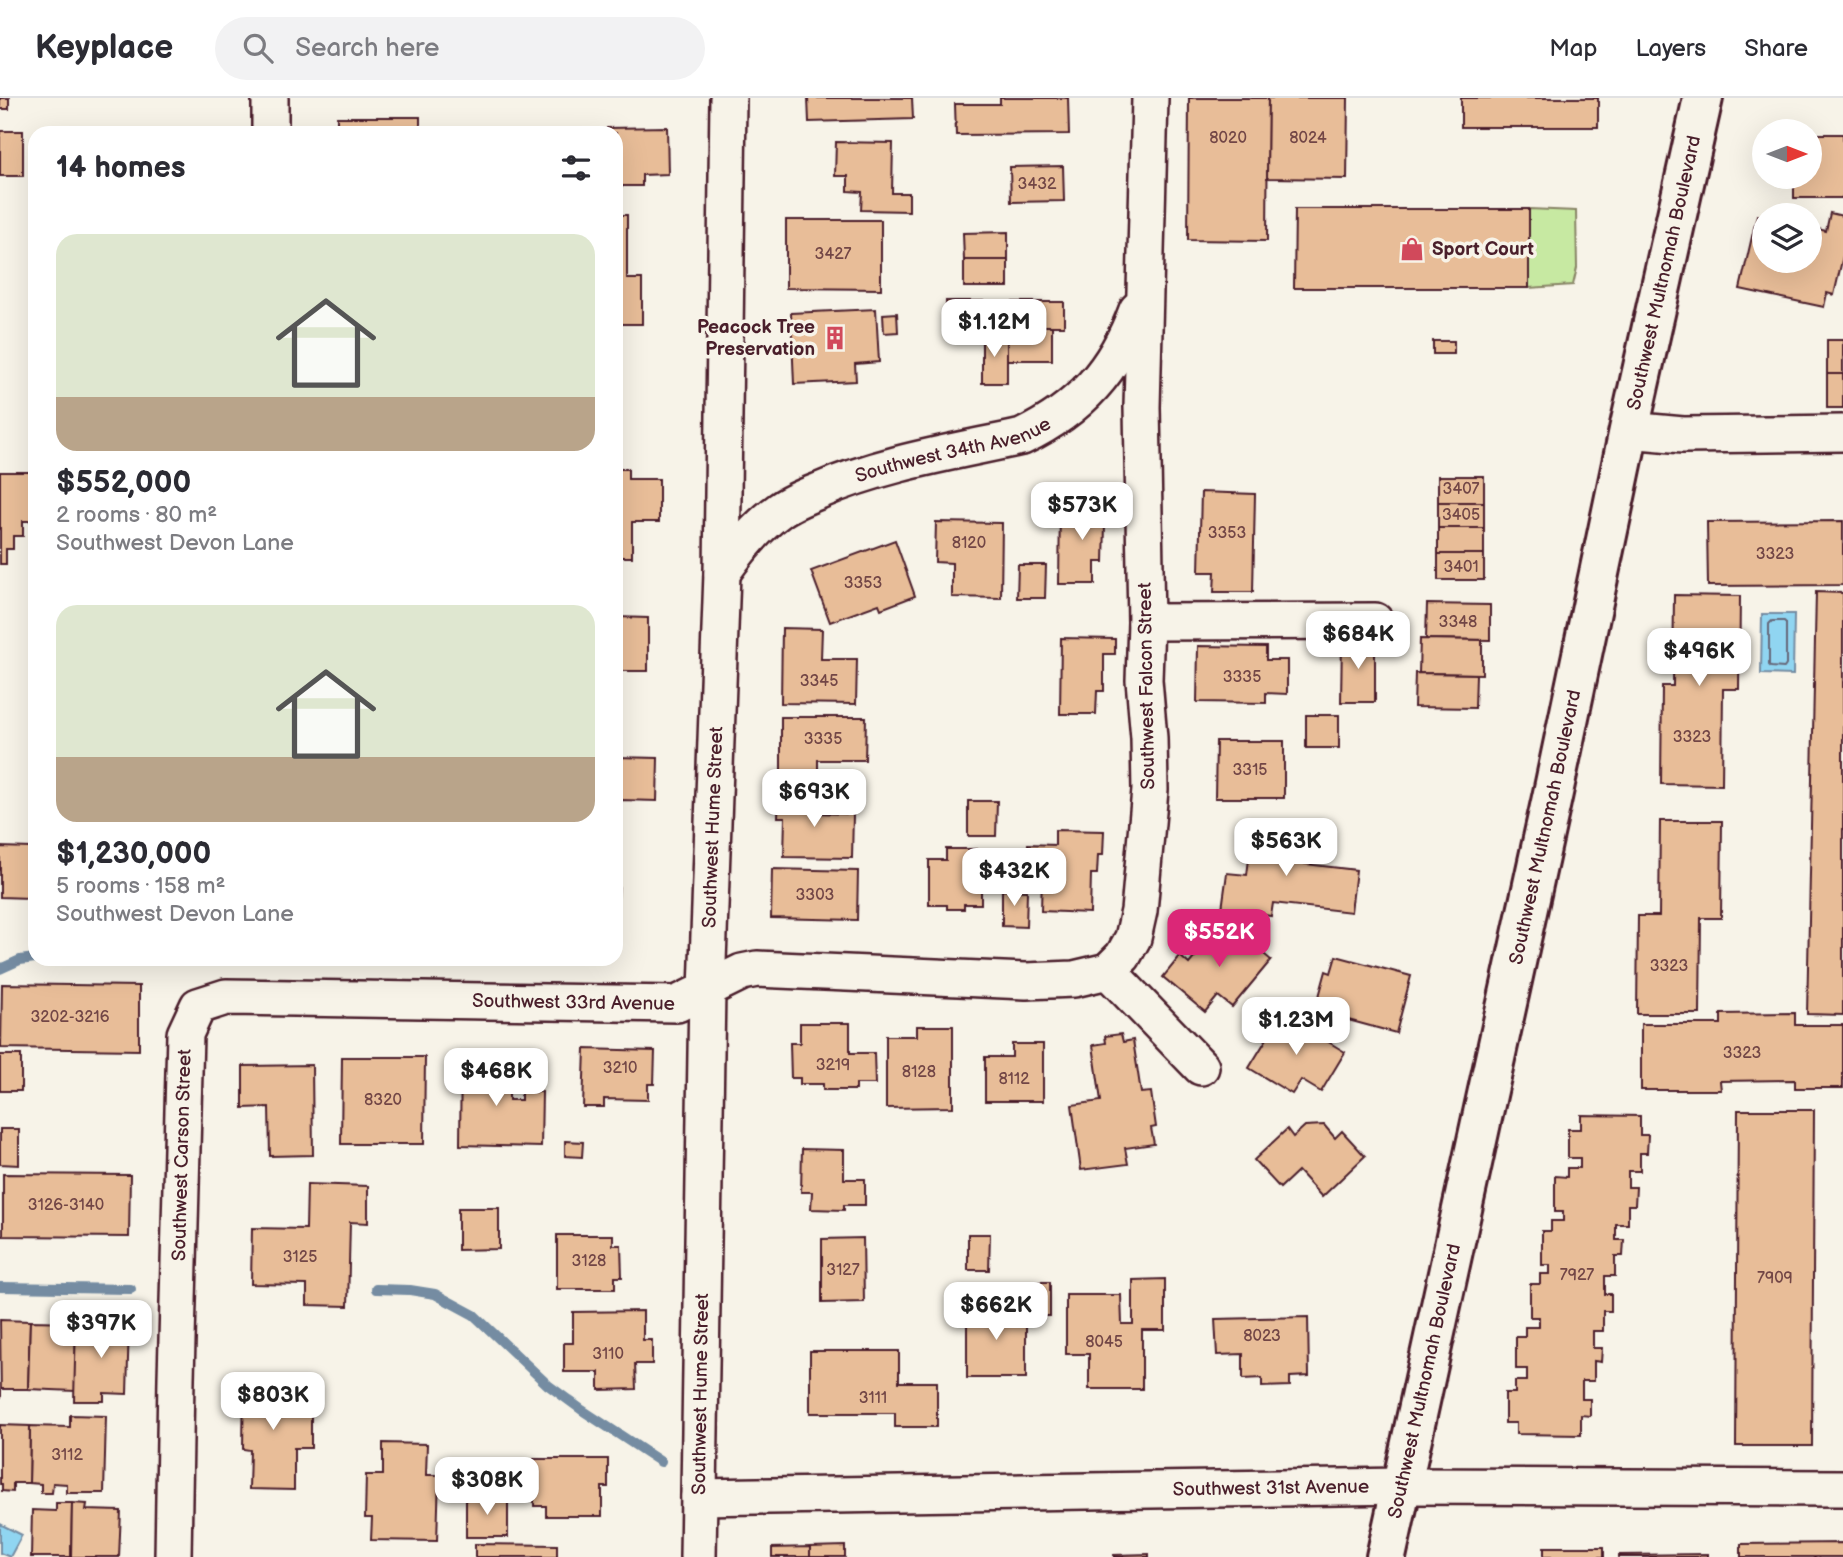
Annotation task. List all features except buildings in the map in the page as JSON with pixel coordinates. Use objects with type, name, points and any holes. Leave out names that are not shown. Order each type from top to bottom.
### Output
[{"type":"main road","name":"Southwest Multnomah Boulevard","points":[[1386,1557],[1703,98]]},
{"type":"street","points":[[270,98],[270,126]]},
{"type":"street","name":"Southwest Hume Street","points":[[698,1557],[707,990],[722,573],[728,98]]},
{"type":"street","name":"Southwest Falcon Street","points":[[1108,971],[1123,956],[1133,938],[1139,911],[1150,790],[1149,738],[1143,680],[1146,622],[1142,418],[1150,98]]},
{"type":"street","name":"Southwest 34th Avenue","points":[[722,573],[740,547],[764,523],[781,509],[803,498],[841,481],[878,470],[1022,437],[1063,414],[1101,378],[1118,353],[1144,290]]},
{"type":"street","points":[[1629,430],[1683,435],[1843,433]]},
{"type":"street","points":[[1146,622],[1376,621]]},
{"type":"street","name":"Southwest 33rd Avenue","points":[[198,1006],[226,997],[677,1004],[742,972],[757,969],[1026,981],[1074,979],[1108,971]]},
{"type":"street","points":[[1108,971],[1201,1067]]},
{"type":"street","name":"Southwest Carson Street","points":[[173,1557],[185,1034],[198,1006]]},
{"type":"street","name":"Southwest 31st Avenue","points":[[699,1496],[1402,1486],[1843,1488]]},
{"type":"green space","points":[[1529,209],[1576,211],[1577,268],[1573,285],[1529,288]]},
{"type":"water","points":[[1762,614],[1794,614],[1793,675],[1761,674]]},
{"type":"water","points":[[0,1524],[22,1535],[10,1557],[0,1553]]},
{"type":"waterway","points":[[0,969],[28,959]]},
{"type":"waterway","points":[[0,1287],[131,1289]]},
{"type":"waterway","points":[[376,1289],[435,1294],[474,1315],[548,1385],[661,1462]]},
{"type":"place","name":"Sport Court","points":[[1412,249]]},
{"type":"place","name":"Peacock Tree Preservation","points":[[835,338]]}]
